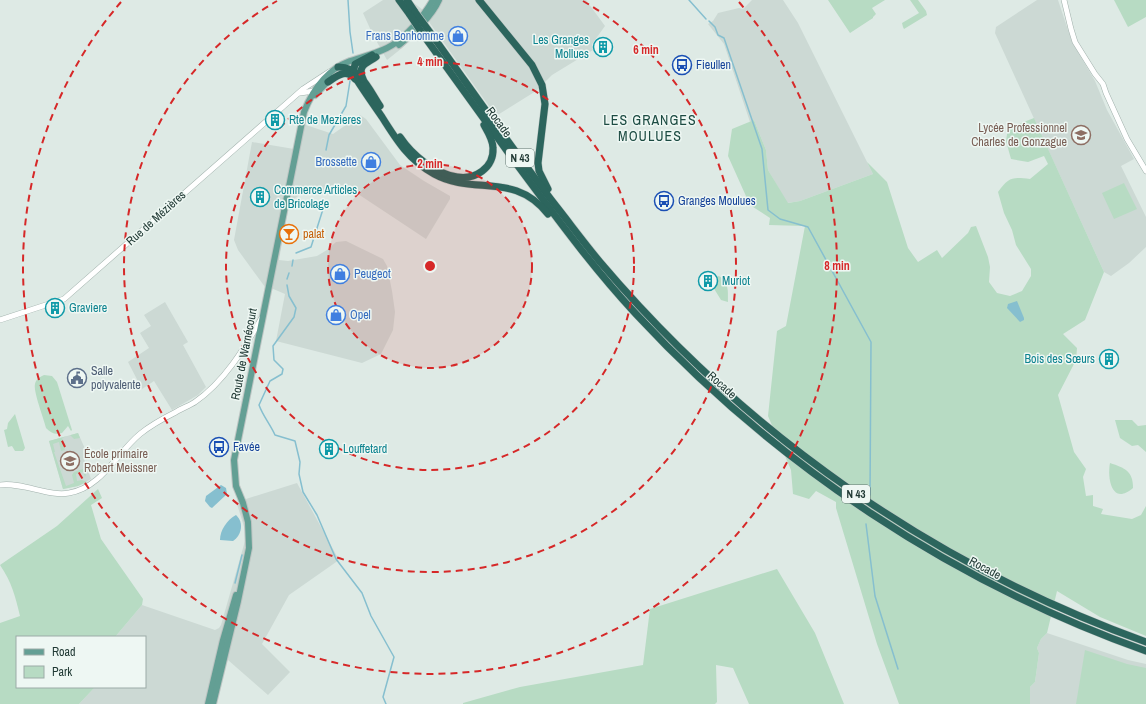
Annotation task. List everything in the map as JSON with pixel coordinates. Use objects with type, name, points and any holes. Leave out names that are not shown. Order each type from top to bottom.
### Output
[{"type":"highway","name":"Rocade","points":[[398,0],[412,14],[424,36],[467,96],[562,226],[597,269],[636,314],[701,381],[760,433],[823,481],[878,519],[935,554],[989,584],[1067,620],[1146,652]]},
{"type":"highway","name":"N 43","points":[[407,0],[412,14],[432,35],[531,173],[585,244],[650,318],[708,375],[765,425],[826,473],[881,511],[940,547],[993,576],[1070,612],[1146,642]]},
{"type":"highway","points":[[479,0],[532,65],[542,85],[546,104],[539,153],[539,171],[554,198],[585,244]]},
{"type":"highway","points":[[337,68],[353,65],[374,56]]},
{"type":"highway","points":[[362,84],[361,73],[363,65],[374,56]]},
{"type":"highway","points":[[353,65],[362,84],[403,150],[425,169],[458,183],[488,184],[514,189],[535,200],[554,221],[562,226]]},
{"type":"highway","points":[[328,82],[344,73],[352,76],[362,84],[412,152],[437,170],[458,177],[470,177],[481,172],[490,163],[493,148],[488,132],[467,96]]},
{"type":"main road","points":[[374,56],[401,38],[428,9],[433,0]]},
{"type":"main road","points":[[374,56],[389,52],[410,36],[433,10],[439,0]]},
{"type":"main road","name":"Route de Warnécourt","points":[[213,704],[249,548],[248,522],[236,486],[234,460],[304,112],[308,101],[315,92],[328,82],[334,75],[353,65]]},
{"type":"main road","name":"Route de Warnécourt","points":[[300,136],[311,101],[320,82],[337,68]]},
{"type":"main road","name":"Route de Warnécourt","points":[[208,704],[223,640],[242,577]]},
{"type":"street","points":[[1064,0],[1070,29],[1076,42],[1095,74],[1103,84],[1121,127],[1146,171]]},
{"type":"street","name":"Rue de Mézières","points":[[0,320],[64,299],[304,88],[337,68]]},
{"type":"street","points":[[304,88],[311,87],[315,92]]},
{"type":"street","points":[[299,93],[315,92]]},
{"type":"street","points":[[299,93],[307,94],[308,101]]},
{"type":"street","points":[[0,485],[10,484],[68,494],[77,491],[94,481],[104,473],[141,433],[188,406],[206,393],[234,363],[262,317]]},
{"type":"shaded area","points":[[383,0],[410,0],[423,10],[430,0],[586,0],[605,26],[592,44],[593,50],[552,75],[536,91],[496,116],[429,22],[387,60],[363,13]]},
{"type":"shaded area","points":[[752,0],[783,0],[798,23],[873,174],[800,201],[787,203],[768,170],[766,150],[754,120],[750,122],[724,44],[708,24],[713,21],[718,13],[739,8],[743,9]]},
{"type":"shaded area","name":"Lycée Professionnel Charles de Gonzague","points":[[1037,0],[1058,0],[1072,42],[1095,81],[1107,110],[1134,159],[1121,166],[1146,217],[1146,247],[1129,263],[1111,276],[1104,272],[995,33],[996,27]]},
{"type":"shaded area","points":[[360,115],[366,119],[400,165],[450,196],[450,199],[426,239],[352,190],[328,186],[326,193],[307,189],[289,203],[279,260],[288,261],[317,256],[336,242],[346,241],[383,259],[387,266],[395,312],[393,330],[381,354],[362,363],[276,341],[285,294],[265,287],[238,250],[234,240],[252,142],[294,149],[300,123],[333,134]]},
{"type":"shaded area","points":[[165,302],[188,342],[183,345],[206,387],[198,395],[172,410],[154,381],[142,389],[128,362],[149,348],[140,333],[151,326],[144,315]]},
{"type":"shaded area","name":"École primaire Robert Meissner","points":[[78,433],[86,451],[84,459],[91,479],[78,486],[63,489],[49,441]]},
{"type":"shaded area","points":[[297,483],[339,560],[289,595],[262,644],[290,672],[268,695],[228,660],[215,667],[206,704],[79,704],[94,688],[146,688],[146,636],[116,636],[142,605],[215,630],[219,628],[245,541],[245,530],[237,504],[246,499]]},
{"type":"shaded area","points":[[1047,633],[1128,660],[1146,664],[1146,704],[1030,704],[1030,687],[1035,682],[1039,653],[1037,648],[1041,639]]},
{"type":"green space","points":[[828,0],[885,0],[872,8],[876,14],[873,18],[850,33]]},
{"type":"green space","points":[[910,0],[918,0],[926,11],[927,15],[904,29],[902,23],[919,13]]},
{"type":"green space","points":[[1114,0],[1146,0],[1146,17],[1128,27]]},
{"type":"green space","points":[[1034,118],[1104,272],[1085,320],[1063,334],[1077,348],[1076,360],[1058,395],[1074,452],[1086,469],[1083,477],[1086,496],[1093,495],[1093,506],[1103,509],[1101,514],[1132,519],[1141,515],[1146,506],[1146,636],[1100,617],[1057,591],[1047,633],[1041,639],[1037,648],[1039,653],[1035,682],[1030,687],[1030,704],[899,704],[877,644],[836,508],[836,502],[816,491],[809,499],[793,494],[791,470],[768,416],[777,331],[786,326],[805,226],[769,225],[770,218],[750,205],[728,156],[732,129],[754,120],[766,150],[768,170],[788,203],[800,201],[873,174],[867,162],[887,182],[908,248],[918,262],[937,250],[942,258],[968,233],[971,227],[976,226],[988,257],[990,267],[989,282],[997,293],[1010,296],[1022,291],[1031,276],[1031,269],[1016,245],[998,192],[1005,183],[1011,179],[1030,179],[1048,164],[1044,156],[1028,162],[1011,159],[1006,141],[1008,128]]},
{"type":"green space","points":[[1124,183],[1137,209],[1114,219],[1102,193]]},
{"type":"green space","points":[[719,276],[725,281],[728,290],[728,302],[721,300],[709,283],[713,278]]},
{"type":"green space","points":[[44,375],[52,376],[57,382],[72,430],[71,431],[68,426],[62,433],[57,434],[46,428],[35,388],[36,381]]},
{"type":"green space","points":[[15,414],[25,448],[23,451],[15,451],[12,446],[8,447],[4,430],[7,429],[8,423]]},
{"type":"green space","points":[[1115,420],[1132,420],[1138,426],[1146,425],[1146,452],[1138,445],[1132,446],[1120,438]]},
{"type":"green space","points":[[78,433],[80,438],[74,439],[70,435]]},
{"type":"green space","points":[[68,436],[62,438],[66,446],[64,447],[65,450],[61,451],[59,442],[53,444],[54,452],[66,486],[74,483],[72,475],[74,472],[83,469],[86,475],[85,477],[83,472],[76,474],[77,481],[82,480],[87,482],[78,486],[63,489],[49,441]]},
{"type":"green space","points":[[1110,463],[1124,469],[1130,474],[1133,482],[1133,488],[1126,493],[1120,494],[1112,488],[1109,476]]},
{"type":"green space","points":[[98,489],[102,498],[91,505],[101,539],[143,599],[142,605],[116,636],[16,636],[16,688],[94,688],[79,704],[0,704],[0,623],[20,616],[13,589],[0,565],[57,526]]},
{"type":"green space","points":[[777,569],[815,633],[844,704],[749,704],[733,668],[716,665],[717,702],[715,704],[463,704],[520,687],[643,665],[650,609]]},
{"type":"green space","points":[[1085,650],[1127,664],[1146,668],[1146,704],[1076,704]]},
{"type":"water","points":[[1017,301],[1024,318],[1024,320],[1020,322],[1007,308],[1008,304]]},
{"type":"water","points":[[221,485],[226,488],[227,494],[212,508],[205,501],[206,496]]},
{"type":"water","points":[[236,515],[239,518],[241,525],[240,532],[233,541],[220,540],[221,533],[225,526]]},
{"type":"waterway","points":[[348,0],[353,53]]},
{"type":"waterway","points":[[689,0],[706,19]]},
{"type":"waterway","points":[[709,21],[715,27],[718,35],[724,38],[762,149],[768,210],[780,219],[808,227],[871,342],[870,495]]},
{"type":"waterway","points":[[326,150],[329,135],[346,106],[350,81]]},
{"type":"waterway","points":[[296,253],[311,247],[324,206]]},
{"type":"waterway","points":[[292,266],[293,260]]},
{"type":"waterway","points":[[287,279],[289,273]]},
{"type":"waterway","points":[[287,285],[289,296],[296,308],[294,317],[273,346],[274,360],[283,369],[282,374],[270,381],[259,405],[275,435],[295,441],[300,462],[299,474],[303,492],[317,515],[336,559],[362,593],[371,616],[394,657],[383,697],[386,704]]},
{"type":"waterway","points":[[866,524],[875,596],[898,669]]},
{"type":"waterway","points":[[235,583],[242,555]]},
{"type":"place","name":"Frans Bonhomme","points":[[458,36]]},
{"type":"place","name":"Les Granges Mollues","points":[[603,47]]},
{"type":"place","name":"Fieullen","points":[[682,65]]},
{"type":"place","name":"Rte de Mezieres","points":[[275,120]]},
{"type":"place","name":"Lycée Professionnel Charles de Gonzague","points":[[1081,135]]},
{"type":"place","name":"Brossette","points":[[371,162]]},
{"type":"place","name":"Commerce Articles de Bricolage","points":[[260,197]]},
{"type":"place","name":"Granges Moulues","points":[[664,201]]},
{"type":"place","name":"palat","points":[[289,234]]},
{"type":"place","name":"Peugeot","points":[[340,274]]},
{"type":"place","name":"Muriot","points":[[708,281]]},
{"type":"place","name":"Graviere","points":[[55,308]]},
{"type":"place","name":"Opel","points":[[336,315]]},
{"type":"place","name":"Bois des Sœurs","points":[[1109,359]]},
{"type":"place","name":"Salle polyvalente","points":[[77,378]]},
{"type":"place","name":"Favée","points":[[219,447]]},
{"type":"place","name":"Louffetard","points":[[329,449]]},
{"type":"place","name":"École primaire Robert Meissner","points":[[70,461]]},
{"type":"district","name":"LES GRANGES MOULUES","points":[[650,128]]}]
